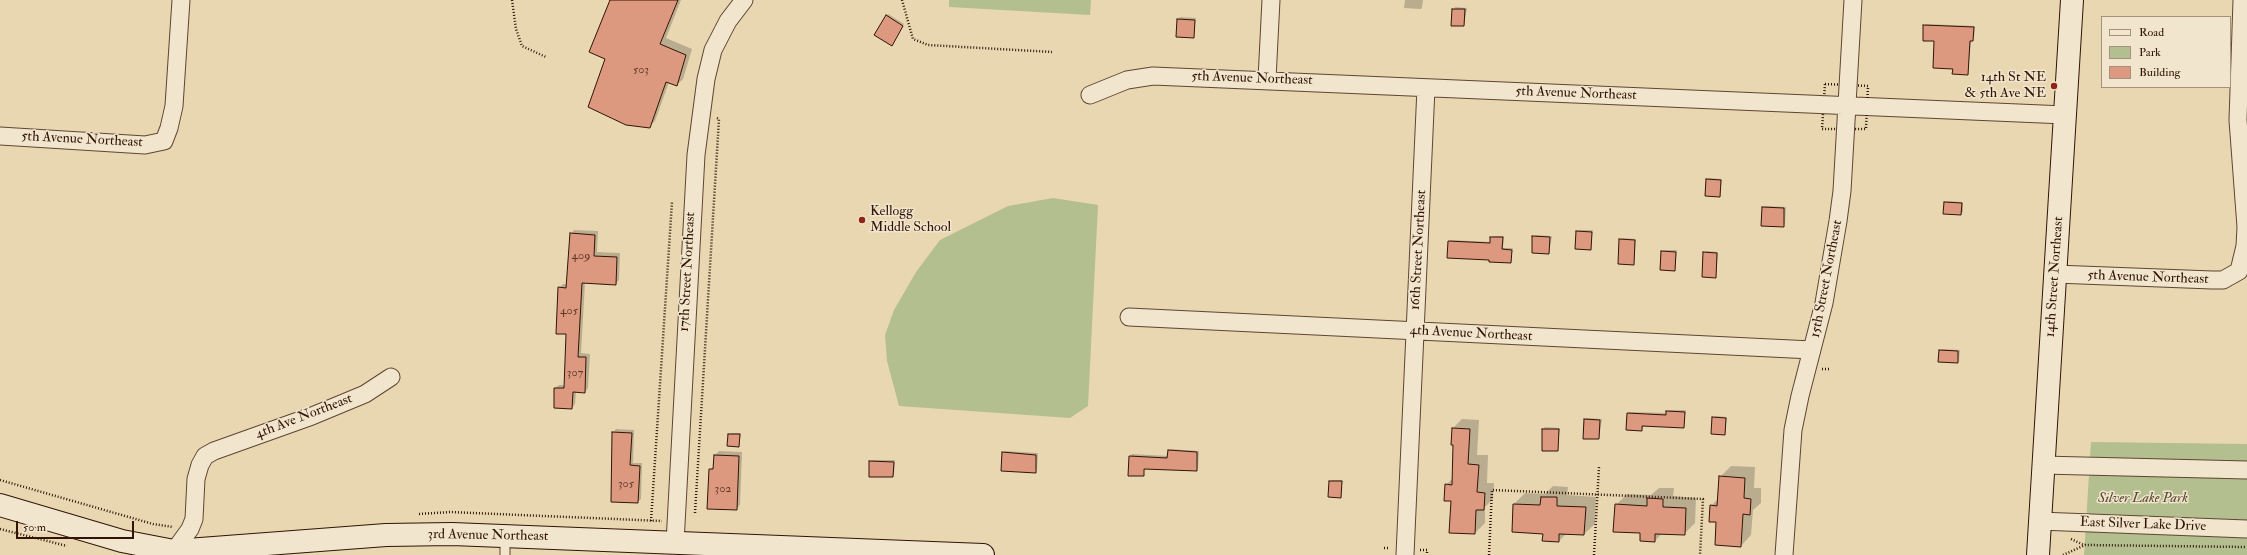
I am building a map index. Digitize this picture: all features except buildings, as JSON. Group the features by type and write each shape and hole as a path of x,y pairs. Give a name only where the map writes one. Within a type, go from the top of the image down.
{"street":[{"name":"5th Avenue Northeast","path":"0,136 145,145 164,141 169,128 174,106 181,0"},
{"name":"17th Street Northeast","path":"675,549 691,224 706,79 714,50 728,21 744,0"},
{"path":"1268,80 1271,0"},
{"name":"15th Street Northeast","path":"1784,555 1793,430 1824,303 1838,221 1853,0"},
{"name":"14th Street Northeast","path":"2038,555 2042,464 2072,0"},
{"name":"5th Avenue Northeast","path":"2055,274 2223,280 2239,271 2246,246 2246,227 2238,120 2242,0"},
{"name":"5th Avenue Northeast","path":"1090,95 1127,80 1153,76 2065,115"},
{"name":"16th Street Northeast","path":"1405,555 1426,88"},
{"name":"4th Avenue Northeast","path":"1129,317 1812,350"},
{"name":"4th Ave Northeast","path":"190,529 194,519 196,479 200,465 205,456 214,451 319,413 365,394 391,377"},
{"path":"2042,464 2247,470"},
{"name":"3rd Avenue Northeast","path":"0,505 122,541 174,553 386,535 505,545 982,555"},
{"name":"East Silver Lake Drive","path":"2039,521 2247,529"},
{"path":"174,553 190,529"}],"path":[{"path":"512,0 516,29 522,46 546,57"},
{"path":"902,0 913,39 928,45 1052,52"},
{"path":"694,514 719,119 702,112"},
{"path":"651,520 672,202"},
{"path":"1594,555 1599,467"},
{"path":"0,480 153,524 190,529"},
{"path":"1489,555 1492,490 1703,499 1700,555"},
{"path":"0,529 73,548"},
{"path":"2063,555 2085,545 2247,547"},
{"path":"1426,555 1427,550"}],"green space":[{"path":"949,0 1091,0 1090,15 949,7"},
{"path":"1053,198 1098,205 1088,406 1070,418 899,406 887,361 885,335 894,310 916,272 940,240 1008,206"},
{"name":"Silver Lake Park","path":"2091,442 2247,444 2247,555 2084,555"}],"place":[{"name":"14th St NE & 5th Ave NE","path":"2054,86"},
{"name":"Kellogg Middle School","path":"862,220"}]}
